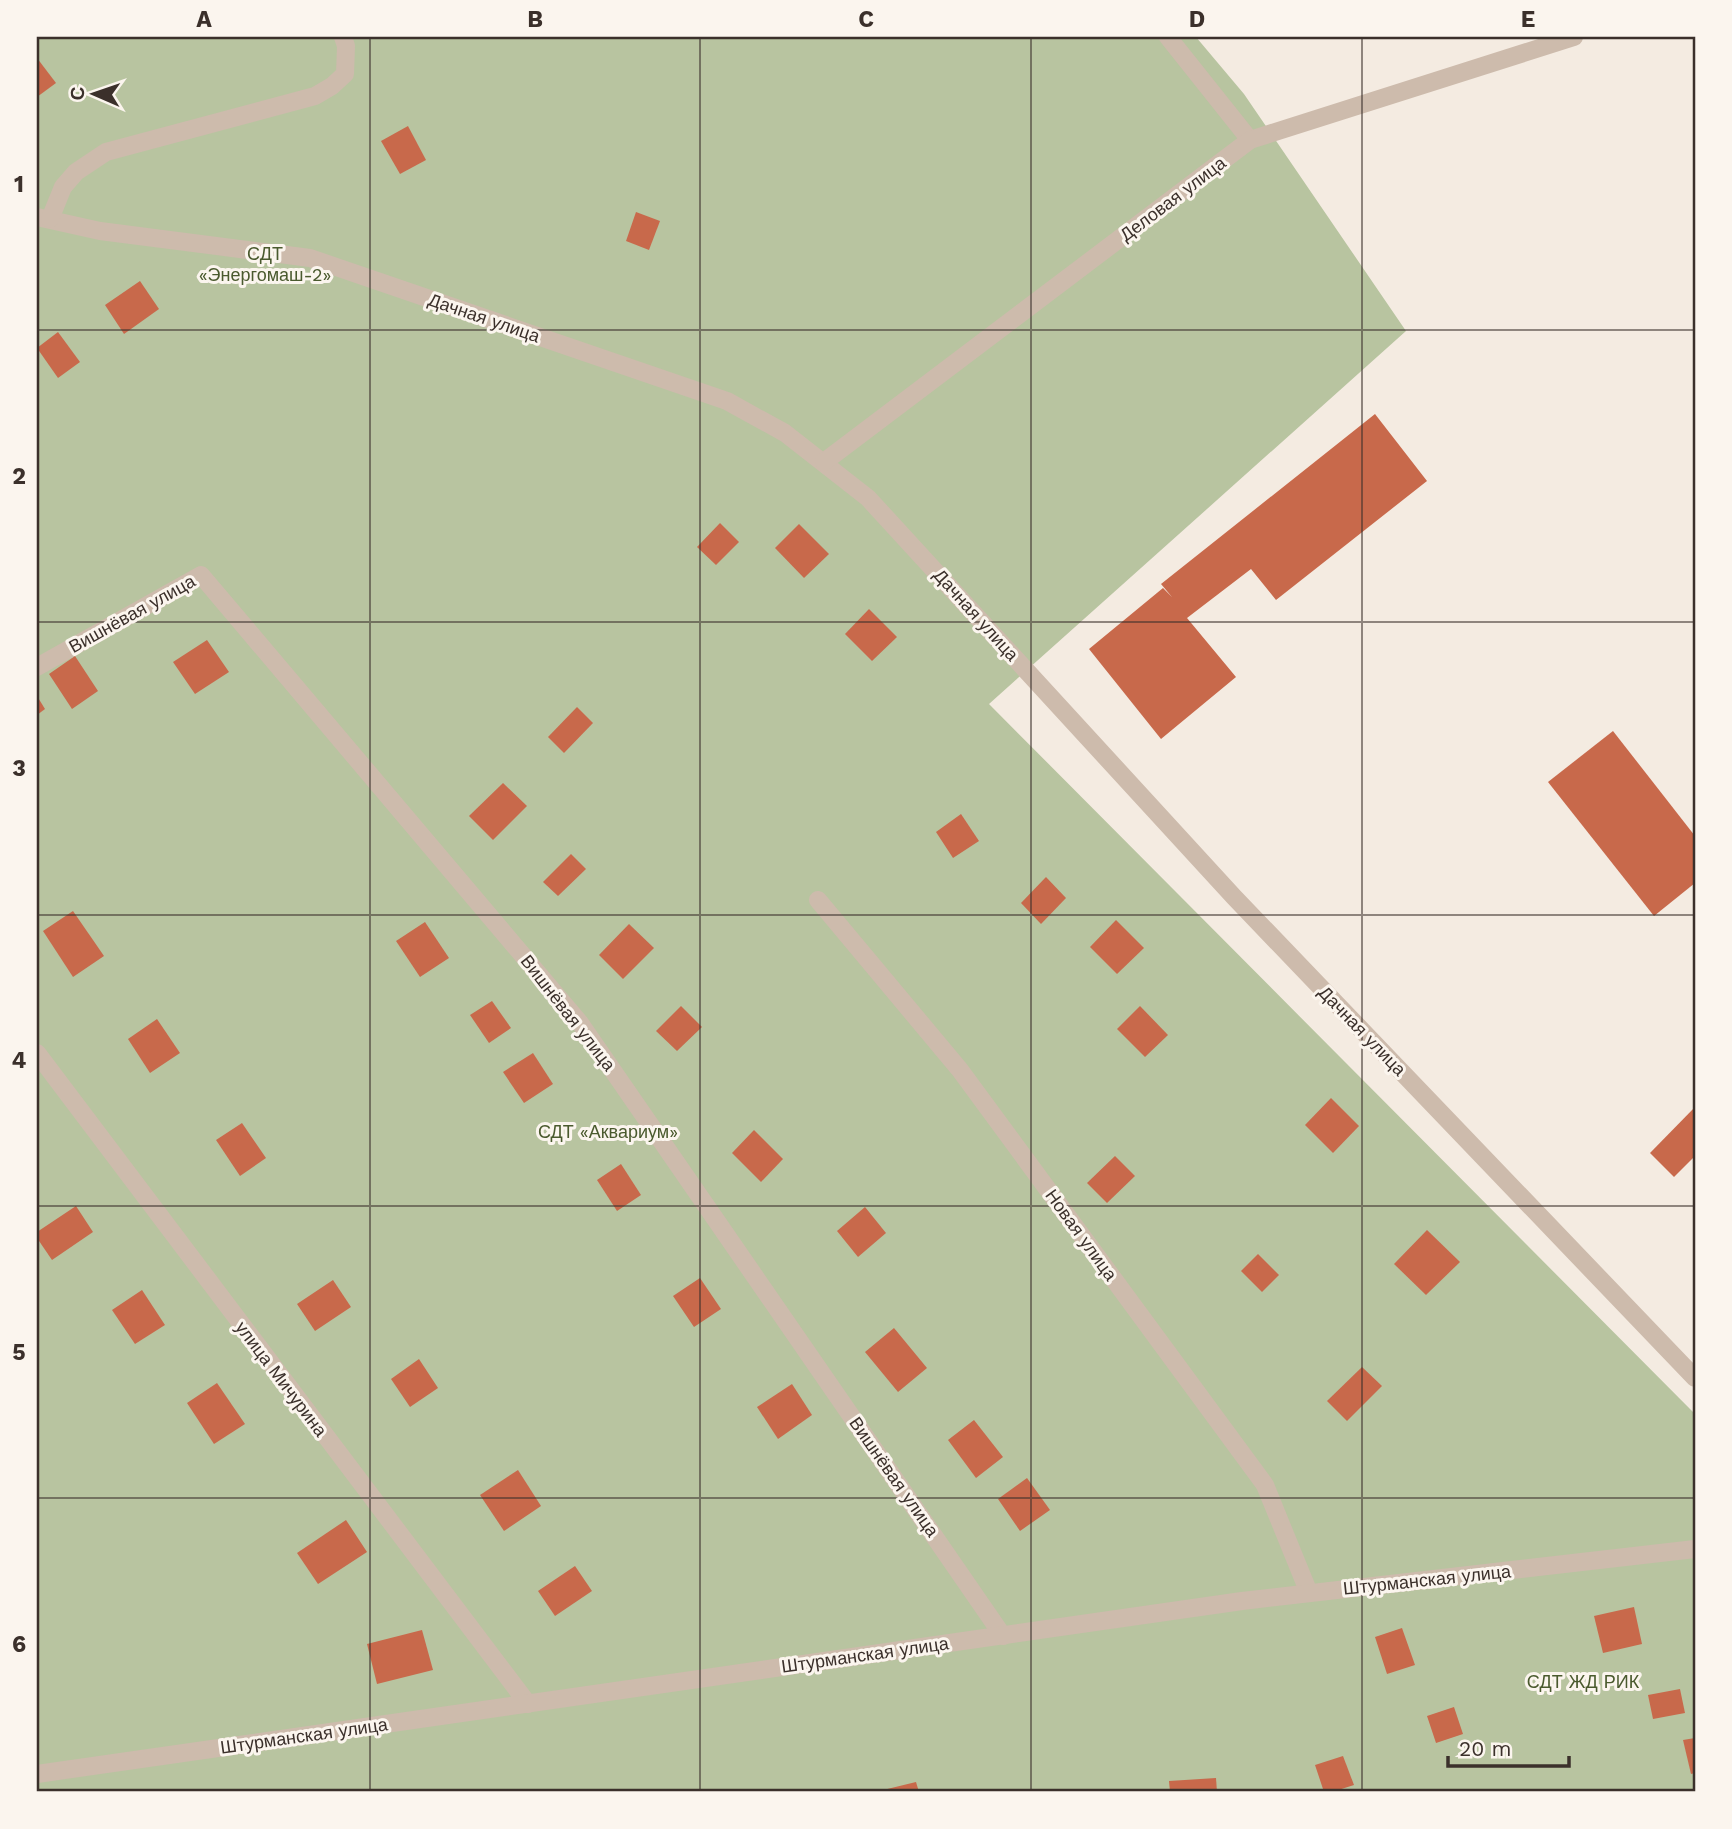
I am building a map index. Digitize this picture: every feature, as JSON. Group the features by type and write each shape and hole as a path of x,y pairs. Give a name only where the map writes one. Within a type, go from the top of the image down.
{"street":[{"path":"43,218 76,172 106,152 315,96 332,86 345,74 346,46 343,37"},
{"path":"1168,37 1250,140"},
{"name":"Деловая улица","path":"824,462 1250,140 1574,37"},
{"name":"Дачная улица","path":"43,218 100,232 310,258 727,401 785,433 868,498 1234,897 1695,1378"},
{"name":"Вишнёвая улица","path":"37,667 201,575 580,1023 1003,1636"},
{"name":"Новая улица","path":"818,900 960,1070 1265,1485 1309,1593"},
{"name":"улица Мичурина","path":"37,1053 527,1704"},
{"name":"Штурманская улица","path":"37,1774 1309,1593 1695,1549"}],"green space":[{"name":"СДТ «Аквариум»","path":"37,37 1196,37 1244,94 1406,331 989,704 1695,1414 1695,1792 37,1792"}],"building":[{"path":"37,58 56,83 37,97"},
{"path":"408,126 426,160 400,174 381,141"},
{"path":"636,212 660,221 649,250 626,241"},
{"path":"140,281 159,309 124,334 105,305"},
{"path":"58,332 80,362 58,378 37,348"},
{"path":"1375,414 1427,481 1276,600 1251,569 1187,618 1236,677 1161,739 1089,649 1163,588 1172,597 1161,584"},
{"path":"720,523 739,542 716,565 697,547"},
{"path":"799,524 829,554 804,578 775,548"},
{"path":"869,609 897,637 872,661 845,634"},
{"path":"207,640 229,672 195,694 173,662"},
{"path":"75,656 98,691 72,709 49,674"},
{"path":"37,696 45,709 37,715"},
{"path":"577,707 593,723 564,753 548,737"},
{"path":"1613,731 1695,836 1695,883 1654,916 1548,782"},
{"path":"503,783 527,806 493,840 469,816"},
{"path":"961,814 979,841 953,858 936,832"},
{"path":"571,854 586,869 558,896 543,882"},
{"path":"1046,877 1066,898 1041,924 1021,903"},
{"path":"73,911 104,956 73,977 43,931"},
{"path":"1116,920 1144,948 1117,974 1090,947"},
{"path":"425,922 449,958 420,977 396,941"},
{"path":"629,924 654,948 623,979 599,955"},
{"path":"492,1001 511,1028 489,1043 470,1015"},
{"path":"681,1006 702,1027 677,1051 656,1031"},
{"path":"1140,1006 1168,1035 1145,1057 1117,1029"},
{"path":"157,1019 180,1053 150,1073 128,1039"},
{"path":"533,1053 553,1084 524,1103 503,1072"},
{"path":"1331,1098 1359,1126 1333,1153 1305,1125"},
{"path":"1695,1107 1695,1156 1674,1177 1650,1153"},
{"path":"242,1123 266,1158 240,1176 216,1140"},
{"path":"754,1130 783,1159 761,1182 732,1153"},
{"path":"1115,1156 1135,1176 1107,1203 1087,1183"},
{"path":"621,1164 641,1195 617,1211 597,1180"},
{"path":"76,1206 93,1232 52,1260 37,1238 37,1232"},
{"path":"865,1207 886,1233 858,1257 837,1231"},
{"path":"1427,1230 1460,1262 1426,1295 1394,1264"},
{"path":"1258,1254 1279,1275 1262,1292 1241,1271"},
{"path":"700,1278 721,1309 694,1327 673,1296"},
{"path":"333,1280 351,1307 315,1331 297,1304"},
{"path":"142,1290 165,1325 135,1344 112,1310"},
{"path":"894,1328 927,1368 898,1392 865,1352"},
{"path":"419,1359 438,1388 410,1407 391,1379"},
{"path":"1362,1367 1382,1386 1347,1421 1327,1401"},
{"path":"217,1383 245,1424 214,1444 187,1403"},
{"path":"792,1384 812,1415 778,1439 757,1407"},
{"path":"974,1420 1003,1457 976,1478 948,1440"},
{"path":"518,1470 541,1506 504,1531 480,1495"},
{"path":"1027,1478 1050,1510 1020,1531 998,1499"},
{"path":"346,1520 367,1552 318,1584 297,1553"},
{"path":"575,1566 592,1591 555,1616 538,1591"},
{"path":"1634,1607 1642,1644 1603,1653 1594,1616"},
{"path":"1402,1628 1415,1665 1387,1674 1375,1637"},
{"path":"422,1630 433,1670 377,1684 367,1644"},
{"path":"1680,1689 1685,1713 1653,1719 1648,1695"},
{"path":"1454,1707 1463,1734 1436,1743 1427,1716"},
{"path":"1695,1738 1695,1773 1691,1774 1683,1740"},
{"path":"1343,1756 1354,1785 1324,1792 1315,1765"},
{"path":"1216,1778 1217,1792 1170,1792 1169,1781"},
{"path":"916,1782 919,1792 879,1792 879,1791"}],"park label":[{"name":"СДТ «Энергомаш-2»","path":"265,264"},
{"name":"СДТ ЖД РИК","path":"1583,1682"}]}
